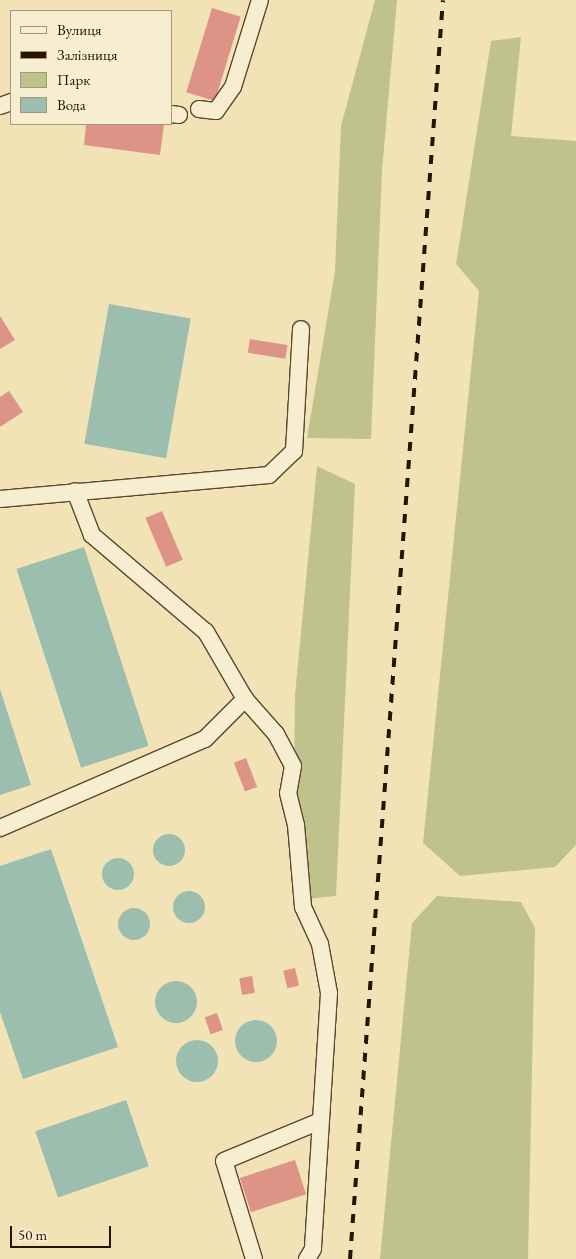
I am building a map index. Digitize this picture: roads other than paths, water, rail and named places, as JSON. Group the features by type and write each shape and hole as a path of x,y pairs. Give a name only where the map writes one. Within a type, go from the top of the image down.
{"lane":[{"path":"199,109 216,110 233,87 260,0"},
{"path":"0,499 269,475 294,451 301,329"},
{"path":"75,491 92,535 206,632 245,699 276,734 293,766 288,793 296,825 304,907 320,944 329,993 313,1249 306,1259"},
{"path":"0,828 205,739 245,699"},
{"path":"254,1259 224,1161 320,1121"}],"water":[{"path":"109,304 191,318 166,458 84,444"},
{"path":"84,547 149,746 81,768 16,569"},
{"path":"0,689 31,785 0,795"},
{"path":"169,834 175,835 180,839 184,844 184,856 180,861 175,865 169,866 163,865 158,861 154,856 153,850 154,844 158,839 163,835"},
{"path":"51,849 118,1047 23,1079 0,1012 0,866"},
{"path":"118,858 124,859 129,863 133,868 133,880 129,885 124,889 118,890 112,889 107,885 103,880 102,874 103,868 107,863 112,859"},
{"path":"189,891 195,892 200,896 204,901 204,913 200,918 195,922 189,923 183,922 178,918 174,913 173,907 174,901 178,896 183,892"},
{"path":"134,908 140,909 145,913 149,918 149,930 145,935 140,939 134,940 128,939 123,935 119,930 118,924 119,918 123,913 128,909"},
{"path":"180,981 188,984 194,990 197,1002 194,1014 188,1020 172,1023 164,1020 158,1014 155,998 158,990 164,984"},
{"path":"260,1020 268,1023 274,1029 277,1041 274,1053 268,1059 252,1062 244,1059 238,1053 235,1037 238,1029 244,1023"},
{"path":"201,1040 209,1043 215,1049 218,1061 215,1073 209,1079 193,1082 185,1079 179,1073 176,1057 179,1049 185,1043"},
{"path":"126,1100 149,1166 58,1197 35,1131"}],"railway":[{"path":"350,1259 443,0"}]}
